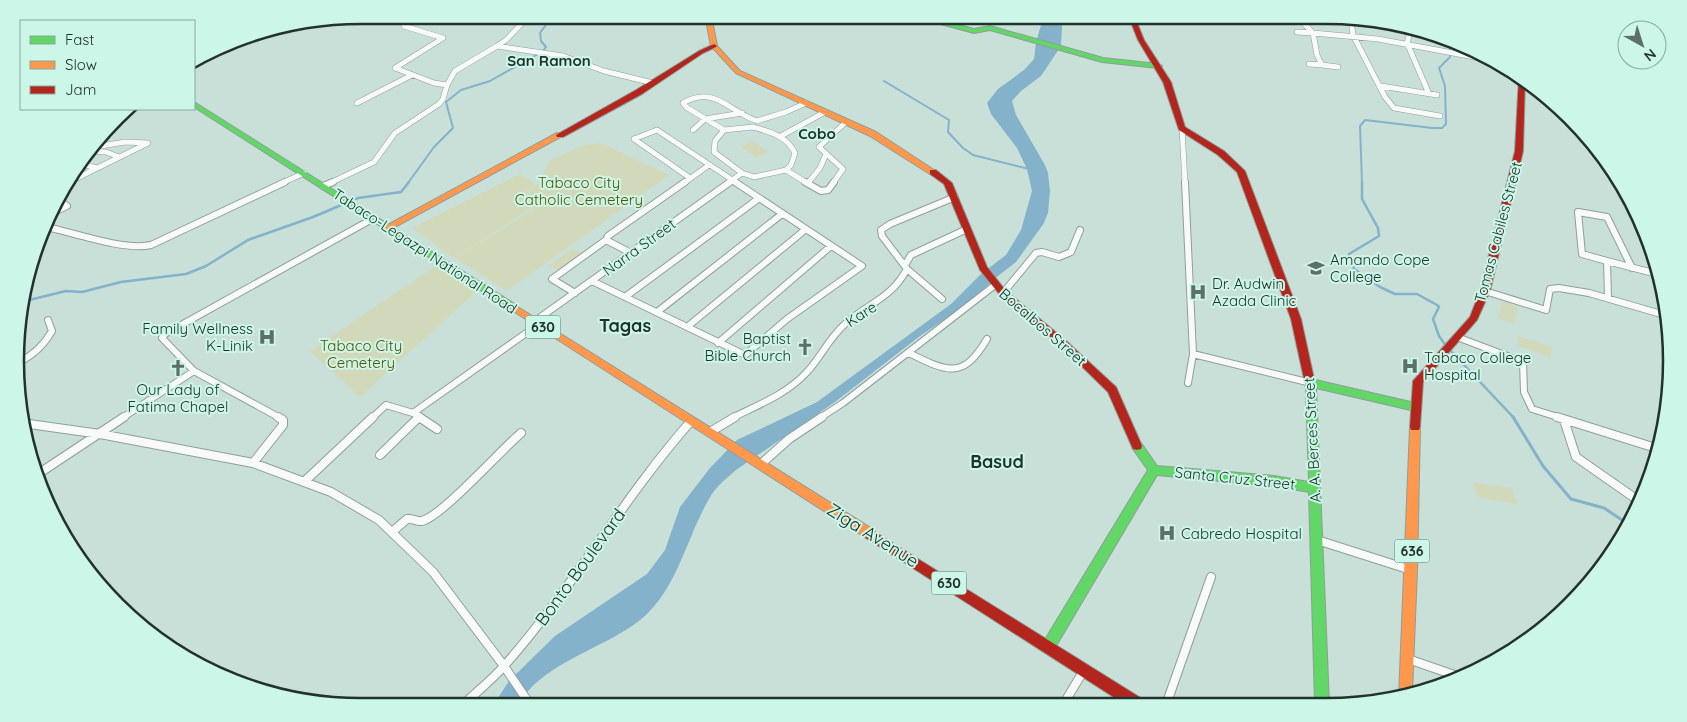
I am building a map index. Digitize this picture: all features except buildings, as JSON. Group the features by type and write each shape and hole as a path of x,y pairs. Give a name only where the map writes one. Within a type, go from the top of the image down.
{"street":[{"path":"323,186 378,158 395,133 439,104 451,75 455,71 506,40 521,24"},
{"path":"388,227 653,83 701,52 714,46 710,24"},
{"path":"948,24 974,30 990,28 1102,60 1158,66"},
{"path":"1134,24 1136,33 1169,85 1182,128 1193,354 1188,383"},
{"path":"1305,24 1313,32 1317,55 1322,65"},
{"path":"1352,25 1353,35 1382,86 1386,97 1394,108 1440,116"},
{"path":"404,26 443,38 395,68 434,83 447,85"},
{"path":"1297,32 1353,35 1407,43 1468,56"},
{"path":"1410,34 1407,43 1429,94"},
{"path":"497,46 570,58 604,71 653,83"},
{"name":"Bocalbos Street","path":"714,46 738,72 873,134 948,183 983,268 1003,294 1062,341 1112,390 1135,441 1154,470"},
{"path":"1309,64 1338,67"},
{"path":"357,104 412,74"},
{"path":"1382,86 1437,95"},
{"name":"Tomas Cabiles Street","path":"1405,689 1411,570 1415,408 1418,381 1474,318 1484,291 1519,151 1521,86"},
{"path":"724,130 715,141 714,152 742,172 757,177 786,170 791,165 794,153 790,144 780,136 753,127 724,130 686,107 683,103 695,97 712,96 757,121"},
{"path":"753,127 757,121 786,112 806,103"},
{"name":"Tabaco-Legazpi National Road","path":"195,105 759,463"},
{"path":"780,136 824,112"},
{"path":"693,130 705,119 742,113"},
{"path":"786,170 808,183 825,191 828,190 843,169 819,147 846,122"},
{"name":"A. A. Berces Street","path":"1182,128 1221,153 1241,171 1296,319 1311,383 1322,698"},
{"path":"592,281 742,355 748,353 787,319 860,268 860,264 758,199 657,130 634,139 690,178"},
{"path":"79,177 148,143 125,142 101,146"},
{"path":"97,151 106,152 119,157"},
{"path":"808,183 820,168 826,154"},
{"path":"87,165 97,168"},
{"path":"575,293 552,279 606,240 608,236 709,165"},
{"name":"Narra Street","path":"380,454 416,415 575,293 742,172"},
{"path":"51,228 120,244 142,247 151,245 237,202 304,173"},
{"path":"942,299 906,267 882,236 881,230 890,224 955,197"},
{"path":"625,297 758,199"},
{"path":"1632,268 1607,217 1578,212 1582,254 1632,268 1652,273"},
{"path":"657,312 782,214"},
{"path":"253,463 283,425 283,420 194,371 162,338 166,334 374,218"},
{"path":"688,327 806,229"},
{"name":"Kare","path":"710,432 798,381 812,368 835,333 848,321 884,300 896,288 911,255 968,229"},
{"path":"1003,294 1036,253 1042,252 1059,257 1071,252 1080,230"},
{"path":"606,240 631,253"},
{"path":"718,343 831,246"},
{"path":"1607,261 1608,298"},
{"path":"759,463 909,353 995,284"},
{"path":"1484,291 1546,310 1552,287 1608,298 1660,313"},
{"path":"24,359 37,352 50,335 52,331 48,320"},
{"path":"909,353 947,370 965,364 975,358 987,339"},
{"path":"1455,339 1522,362 1522,389 1524,398 1532,410 1652,447"},
{"path":"1193,354 1415,408"},
{"path":"43,471 194,371"},
{"path":"305,481 386,405 416,415 437,429"},
{"path":"1564,420 1576,457 1634,498"},
{"name":"Bonto Boulevard","path":"472,698 507,670 667,448 691,421"},
{"path":"30,424 100,434 253,463 331,492 379,520 433,572 507,670 526,698"},
{"path":"392,532 408,519 412,517 421,521 424,520 448,503 506,445 521,433"},
{"name":"Ziga Avenue","path":"759,463 1128,698"},
{"path":"1048,647 1154,470"},
{"name":"Santa Cruz Street","path":"1154,470 1274,481 1315,488"},
{"path":"1317,540 1411,570"},
{"path":"1168,698 1211,576"},
{"path":"1407,659 1452,674"},
{"path":"1067,698 1084,670"}],"green space":[{"path":"752,141 769,152 757,158 741,147"},
{"name":"Tabaco City Catholic Cemetery","path":"601,143 669,175 507,291 455,258 534,209 516,198 537,185 550,160 584,145"},
{"path":"520,174 536,184 513,199 532,208 454,258 412,228"},
{"path":"573,248 583,254 559,271 549,265"},
{"name":"Tabaco City Cemetery","path":"437,265 477,291 360,397 310,351"},
{"path":"1502,301 1518,306 1514,324 1498,318"},
{"path":"1518,336 1552,347 1551,357 1518,346"},
{"path":"1473,482 1512,488 1517,504 1477,497"}],"water":[{"path":"1041,24 1061,24 1061,46 1041,76 1021,91 1012,101 1016,115 1045,165 1050,191 1048,213 1044,223 1016,262 963,307 920,336 835,402 723,481 712,494 696,524 668,587 647,614 633,626 559,666 542,678 528,691 524,698 498,698 509,681 555,636 647,574 665,550 680,507 710,468 737,440 817,402 951,304 981,274 1006,255 1021,230 1032,191 1027,169 1017,148 991,114 987,103 998,89 1024,70 1034,59 1036,42"}],"waterway":[{"path":"543,51 546,47 541,41 540,33 546,24"},
{"path":"1362,183 1360,126 1365,120 1432,128 1442,128 1446,124 1445,86 1439,68 1450,57 1450,47"},
{"path":"408,183 434,147 453,128 446,102 461,90 490,81 538,54"},
{"path":"884,81 949,120 948,132 963,148 973,155 1029,169"},
{"path":"29,300 66,291 82,292 121,282 186,274 206,266 248,240 313,217 358,198 401,192 409,182"},
{"path":"1362,183 1362,199 1378,228 1379,236 1349,254 1354,269 1380,287 1395,294 1417,294 1437,305 1439,307 1433,319 1439,336 1446,346"},
{"path":"1450,350 1514,418"},
{"path":"1513,417 1543,466 1571,499 1604,508 1623,520"}],"traffic: fast":[{"path":"946,24 974,31 990,28 1102,60 1158,66"},
{"path":"195,105 513,307"},
{"path":"1311,383 1415,407"},
{"path":"1311,388 1322,698"},
{"path":"1048,647 1154,470 1137,446"},
{"path":"1154,470 1274,481 1315,488"}],"traffic: slow":[{"path":"710,24 714,46 738,72 873,134 933,172"},
{"path":"388,227 560,135"},
{"path":"513,307 870,534"},
{"path":"1405,689 1415,427"}],"traffic: jam":[{"path":"1135,24 1141,40 1167,82 1182,128 1221,153 1241,171 1296,319 1311,388"},
{"path":"560,135 639,92 701,52 714,46"},
{"path":"1415,427 1418,381 1474,318 1485,291 1519,151 1522,87"},
{"path":"933,172 948,183 983,268 1003,293 1061,341 1112,390 1137,446"},
{"path":"870,534 1128,698"}],"place":[{"name":"Amando Cope College","path":"1316,268"},
{"name":"Dr. Audwin Azada Clinic","path":"1198,292"},
{"name":"Family Wellness K-Linik","path":"267,337"},
{"name":"Baptist Bible Church","path":"805,347"},
{"name":"Tabaco College Hospital","path":"1410,366"},
{"name":"Our Lady of Fatima Chapel","path":"178,368"},
{"name":"Cabredo Hospital","path":"1167,533"}],"district":[{"name":"San Ramon","path":"549,60"},
{"name":"Cobo","path":"817,133"},
{"name":"Tagas","path":"625,325"},
{"name":"Basud","path":"997,461"}]}
